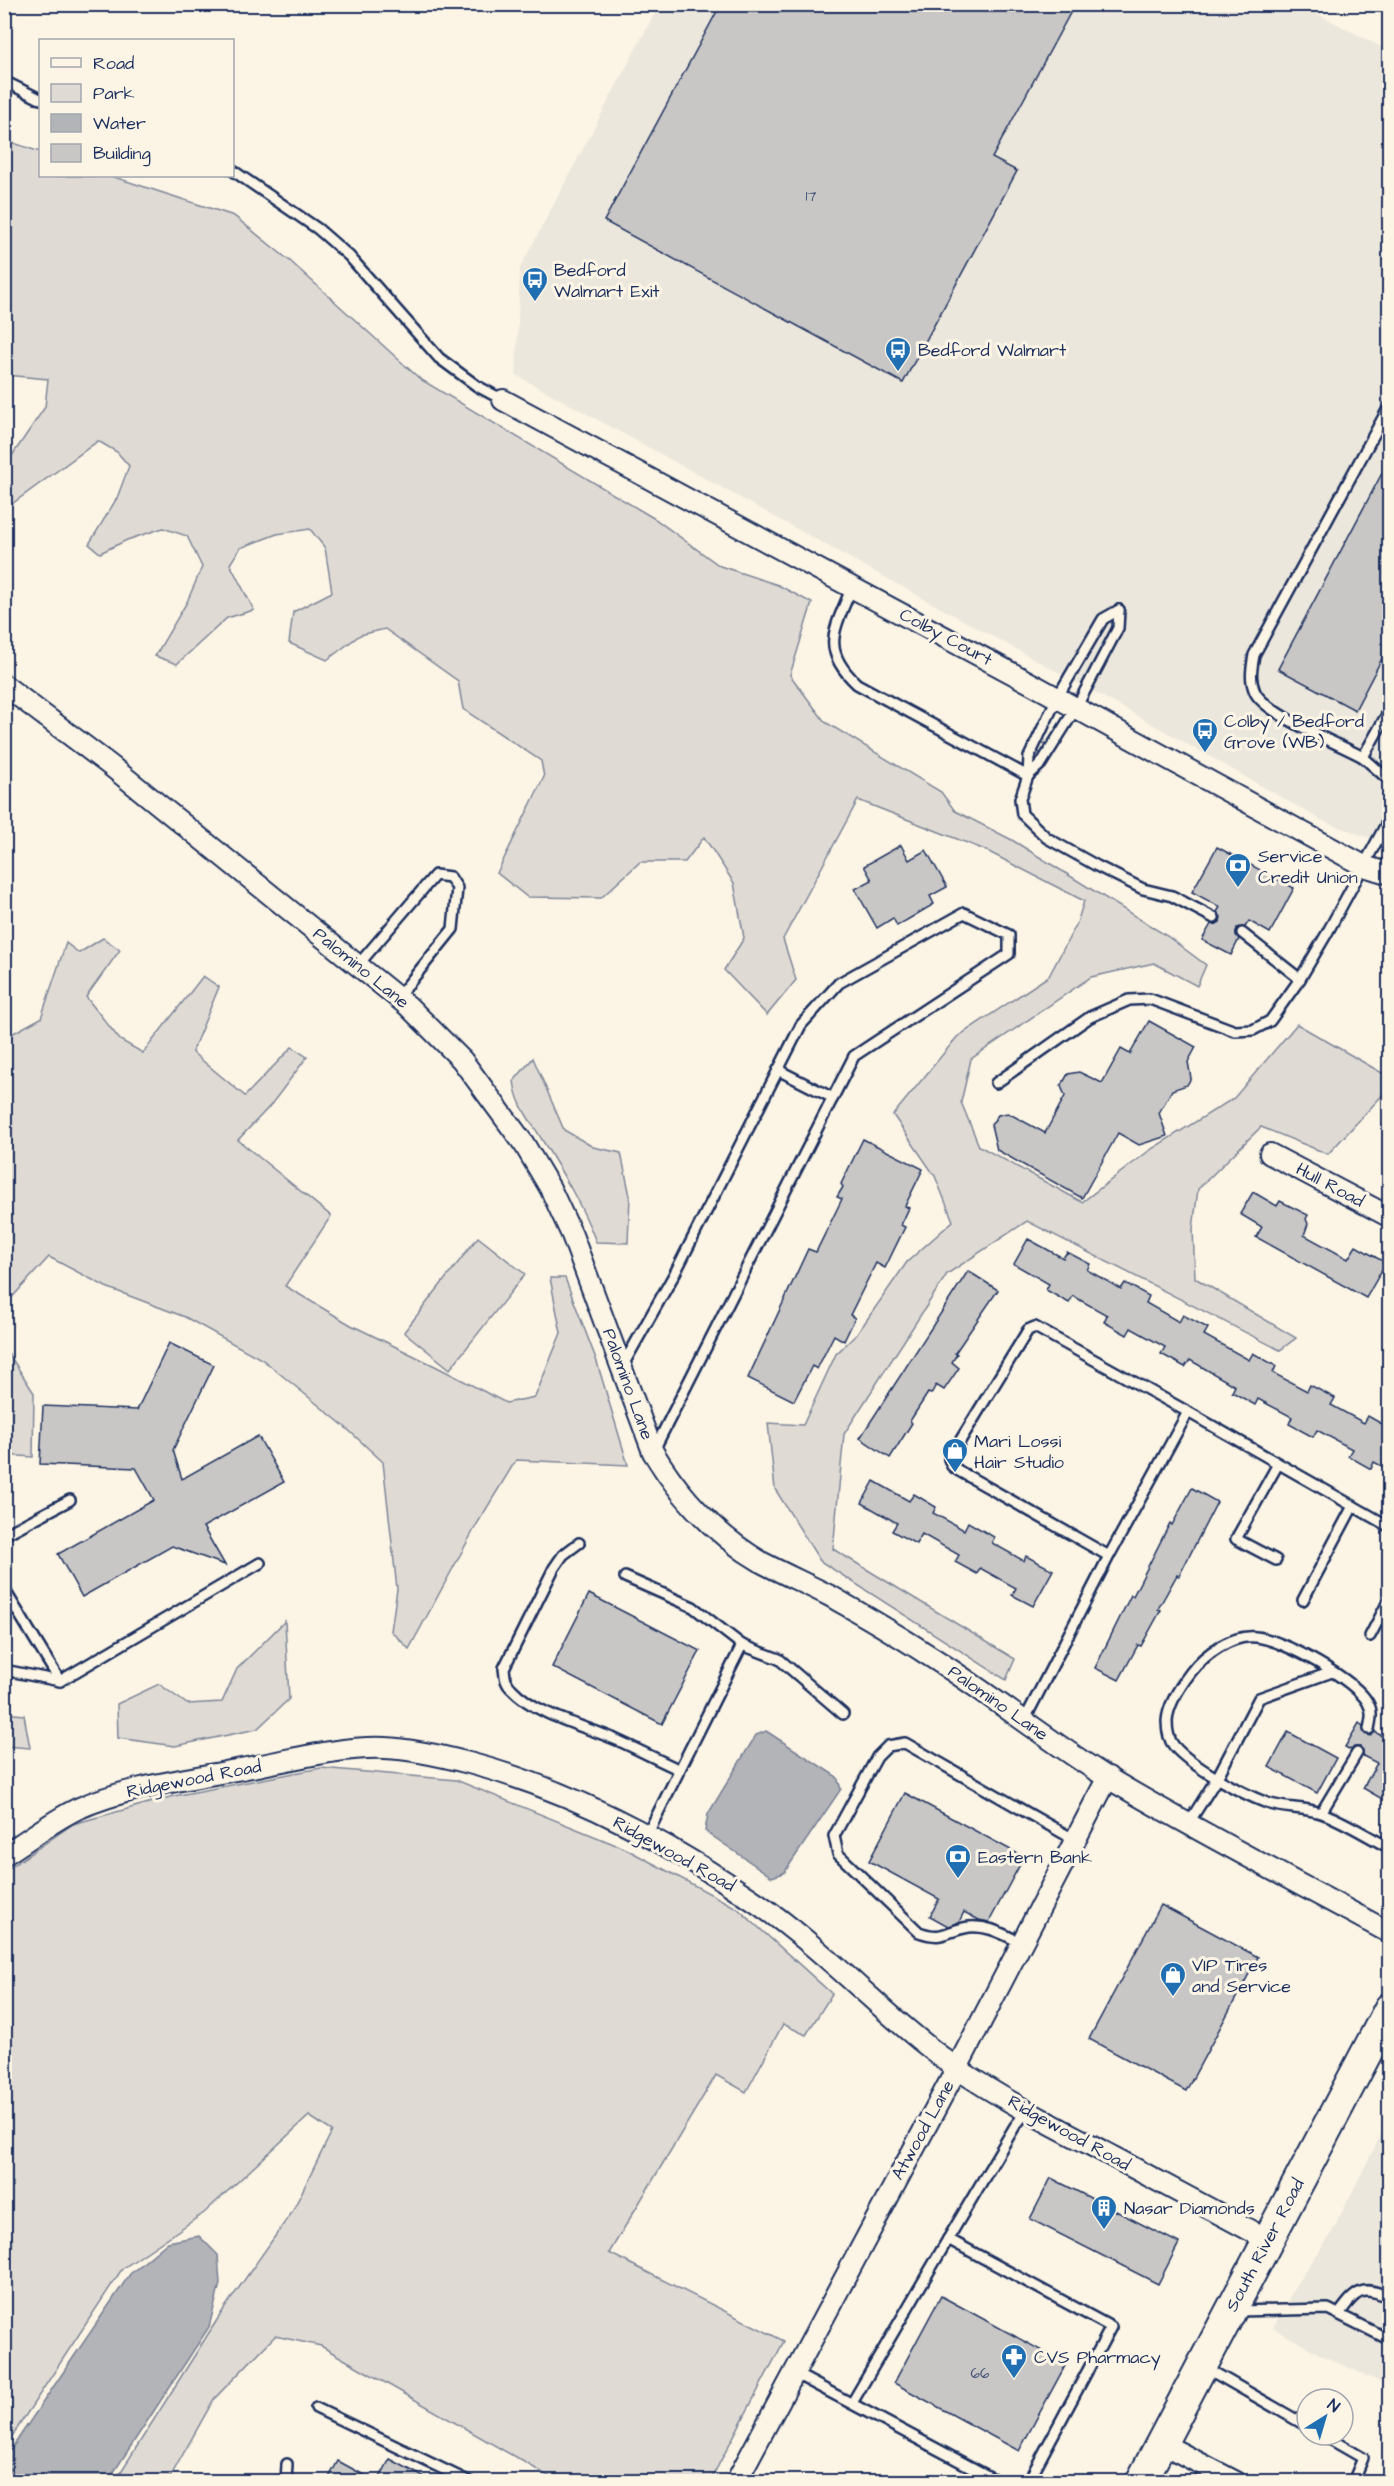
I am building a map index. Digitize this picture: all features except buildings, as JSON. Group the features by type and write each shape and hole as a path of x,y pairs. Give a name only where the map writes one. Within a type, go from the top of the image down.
{"main road":[{"name":"South River Road","path":"1140,2481 1389,2008"}],"street":[{"name":"Colby Court","path":"503,400 1076,708 1364,866 1389,874"},
{"name":"Palomino Lane","path":"4,686 111,766 398,997 462,1060 524,1144 550,1188 572,1235 652,1452 666,1475 700,1515 740,1548 832,1597 926,1653 1108,1777 1188,1824 1389,1933"},
{"name":"Hull Road","path":"1270,1154 1389,1217"},
{"name":"Ridgewood Road","path":"4,1855 76,1810 114,1796 190,1779 333,1753 384,1748 436,1755 488,1768 537,1785 646,1835 715,1875 760,1905 893,2019 957,2068 1027,2111 1268,2240"},
{"name":"Atwood Lane","path":"736,2481 957,2068 1108,1777"},
{"path":"1161,2443 1236,2481"}],"lane":[{"path":"4,81 39,99"},
{"path":"234,171 318,229 349,256 439,358 477,386 503,400"},
{"path":"1389,405 1254,655 1251,674 1255,692 1268,708 1363,757 1389,781"},
{"path":"852,587 834,630 832,642 834,655 844,672 858,684 1028,776"},
{"path":"1028,776 1041,764 1076,708 1118,628 1119,610 1103,619 1057,698 1029,757 1028,776 1020,799 1022,814 1047,838 1143,889 1172,896 1214,918"},
{"path":"1363,757 1389,709"},
{"path":"996,1083 1090,1017 1130,1000 1150,999 1235,1030 1253,1030 1270,1021 1300,979 1389,817"},
{"path":"358,965 435,875 450,877 457,888 453,929 398,997"},
{"path":"621,1367 675,1273 801,1025 839,983 964,914 1009,935 1009,954 854,1056 652,1452"},
{"path":"1242,933 1300,979"},
{"path":"778,1070 833,1098"},
{"path":"1109,1556 959,1471 952,1466 949,1459 1028,1330 1035,1327 1389,1527"},
{"path":"1024,1721 1109,1556 1188,1412"},
{"path":"1276,1560 1236,1539 1278,1464"},
{"path":"4,1534 70,1500"},
{"path":"1304,1600 1353,1506"},
{"path":"579,1544 563,1555 554,1568 504,1668 505,1680 512,1690 554,1716 619,1741 678,1769"},
{"path":"4,1670 60,1681 260,1563"},
{"path":"625,1577 693,1607 742,1645 779,1659 843,1714"},
{"path":"4,1589 60,1681"},
{"path":"1370,1636 1389,1598"},
{"path":"1369,1729 1372,1713 1367,1701 1353,1687 1296,1650 1275,1640 1254,1636 1215,1650 1199,1662 1177,1695 1168,1716 1167,1731 1173,1745 1190,1761 1217,1778 1267,1803 1321,1813 1389,1848"},
{"path":"646,1835 742,1645"},
{"path":"1188,1824 1217,1778 1259,1698 1332,1672"},
{"path":"1022,1943 991,1928 968,1927 946,1935 932,1937 919,1932 838,1854 834,1836 877,1757 888,1746 905,1743 1076,1840"},
{"path":"1321,1813 1357,1753"},
{"path":"852,2403 1015,2126 1027,2111"},
{"path":"948,2239 1111,2327 1028,2481"},
{"path":"1339,2314 1352,2296 1360,2291 1373,2290 1389,2298"},
{"path":"1230,2311 1328,2309 1389,2340"},
{"path":"1202,2365 1295,2419"},
{"path":"794,2373 999,2481"},
{"path":"316,2408 470,2481"},
{"path":"1344,2447 1363,2458 1353,2481"},
{"path":"286,2481 287,2464"}],"shaded area":[{"path":"659,5 1301,5 1389,51 1389,845 1325,822 1136,715 516,375 520,268"},
{"path":"1389,2119 1389,2386 1325,2357 1273,2328 1297,2283 1330,2236"}],"green space":[{"path":"5,140 39,152 39,177 114,177 234,216 290,261 420,379 655,519 720,566 778,585 812,603 790,675 825,722 941,792 955,811 1012,840 1167,936 1206,965 1197,986 1154,963 1091,977 971,1059 961,1102 979,1146 1082,1202 1150,1150 1234,1098 1297,1024 1389,1077 1389,1088 1328,1154 1261,1127 1198,1189 1193,1229 1195,1278 1296,1338 1280,1350 1027,1221 947,1274 844,1434 833,1549 1015,1659 1006,1680 820,1561 775,1489 768,1423 803,1425 836,1354 857,1334 907,1262 953,1221 935,1176 893,1115 957,1037 1049,976 1077,923 1084,901 985,850 858,800 783,939 796,980 767,1015 724,970 744,938 734,883 704,837 685,862 640,862 601,898 527,897 497,873 544,777 541,761 463,709 458,681 385,629 360,635 327,660 289,643 293,612 332,592 325,548 310,529 277,534 240,548 230,564 254,610 227,618 177,664 155,656 187,602 202,567 187,536 163,528 127,540 100,553 89,544 117,498 129,466 117,452 98,441 5,509 5,466 45,407 48,379 5,375"},
{"path":"103,938 120,950 86,997 120,1040 143,1053 203,976 219,987 192,1052 245,1096 292,1047 307,1057 270,1106 238,1140 331,1216 285,1286 351,1325 506,1403 535,1397 561,1333 550,1278 565,1278 596,1359 628,1465 516,1460 477,1524 409,1649 391,1631 397,1589 383,1462 344,1426 263,1360 185,1317 106,1287 49,1257 5,1305 6,1037 41,1018 66,943 79,953"},
{"path":"533,1058 564,1130 593,1147 621,1153 630,1196 628,1243 596,1242 572,1191 521,1106 514,1081"},
{"path":"478,1237 525,1274 450,1369 404,1332"},
{"path":"5,1348 34,1393 33,1457 5,1455"},
{"path":"285,1621 289,1699 257,1729 175,1746 118,1738 117,1704 159,1684 187,1704 222,1702 237,1669"},
{"path":"4,1713 24,1715 30,1748 5,1746"},
{"path":"321,1768 456,1780 626,1849 737,1908 832,1994 806,2035 783,2024 746,2092 716,2075 609,2253 784,2341 710,2481 557,2481 321,2346 275,2336 214,2399 168,2481 115,2481 224,2309 292,2212 332,2131 309,2116 204,2213 122,2269 5,2447 5,1871 73,1824 174,1796"}],"water":[{"path":"766,1731 837,1777 841,1789 784,1873 772,1877 705,1831 708,1814 756,1735"},
{"path":"199,2236 218,2255 220,2284 209,2327 108,2481 5,2481 5,2458 130,2274 168,2242"}],"place":[{"name":"Bedford Walmart Exit","path":"535,303"},
{"name":"Bedford Walmart","path":"898,373"},
{"name":"Colby / Bedford Grove (WB)","path":"1205,754"},
{"name":"Service Credit Union","path":"1238,889"},
{"name":"Mari Lossi Hair Studio","path":"955,1474"},
{"name":"Eastern Bank","path":"958,1880"},
{"name":"VIP Tires and Service","path":"1173,1998"},
{"name":"Nasar Diamonds","path":"1104,2231"},
{"name":"CVS Pharmacy","path":"1014,2380"}]}
